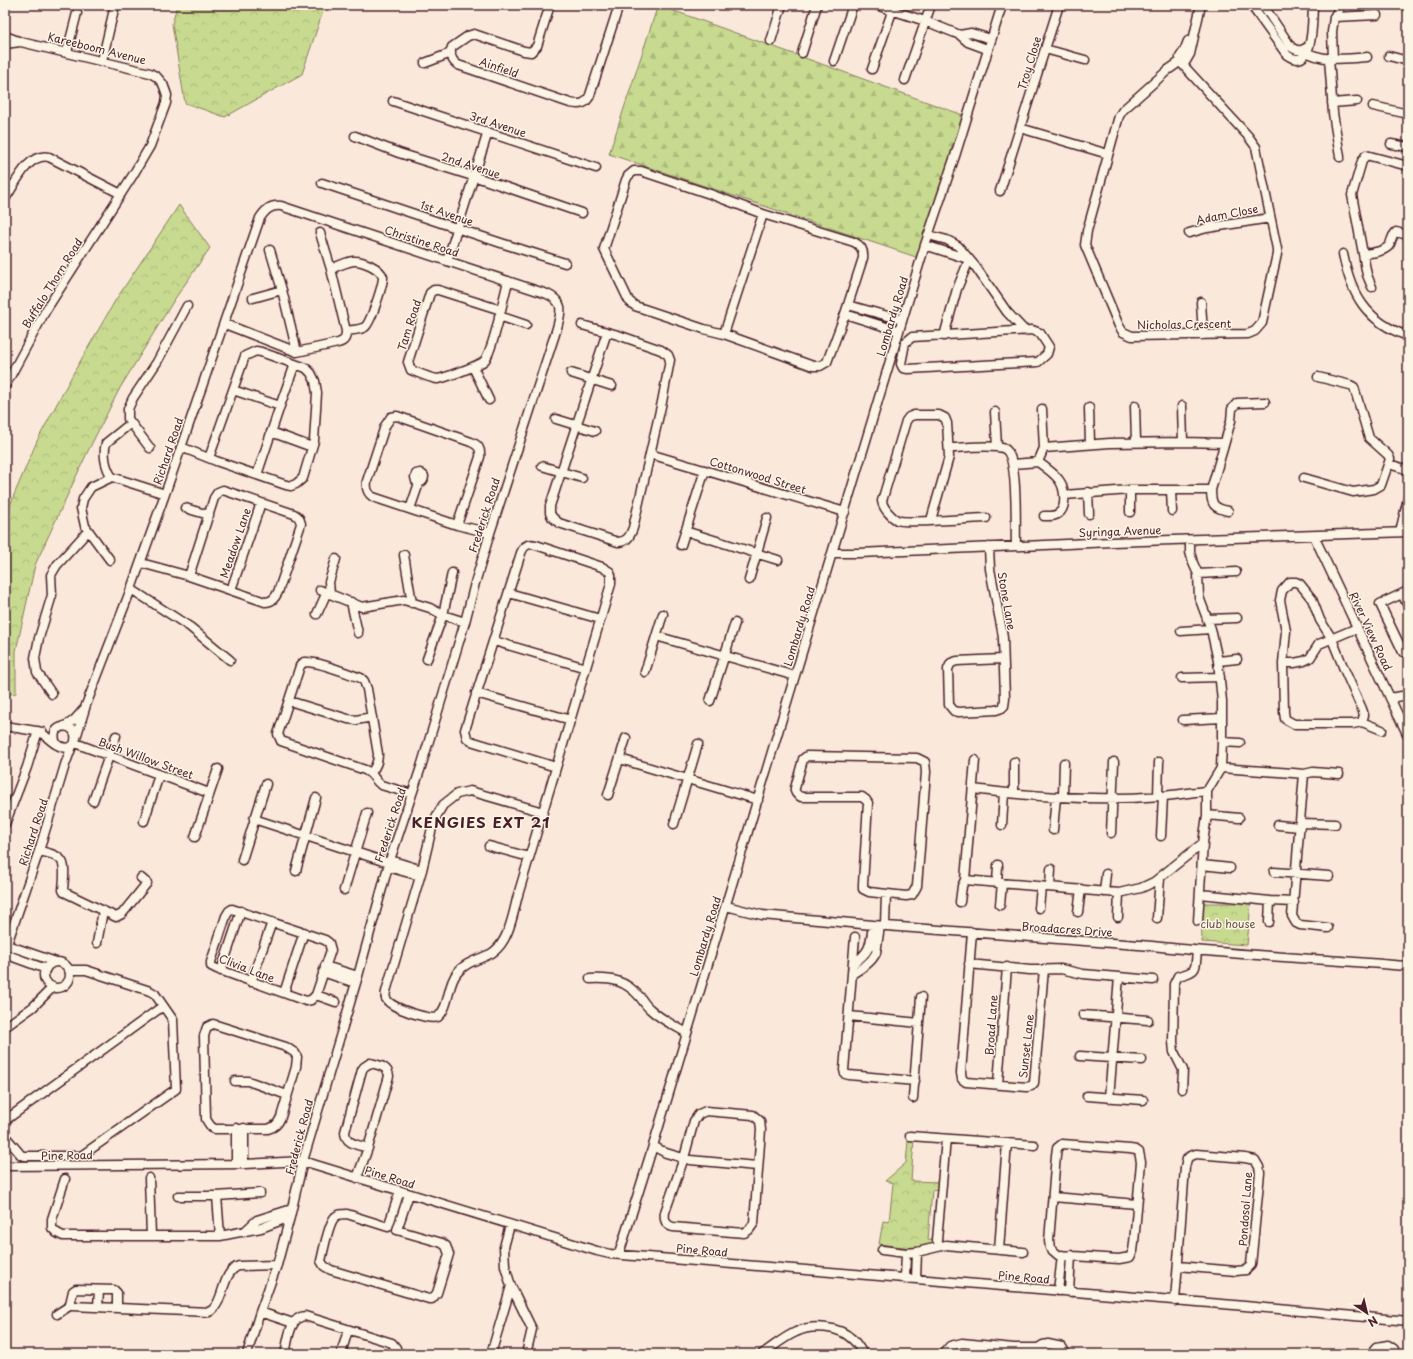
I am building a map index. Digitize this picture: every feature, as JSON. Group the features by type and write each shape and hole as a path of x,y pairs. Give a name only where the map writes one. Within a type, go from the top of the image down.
{"street":[{"path":"102,61 115,5"},
{"path":"426,63 451,54 452,47 455,44 474,34 531,52 537,46 550,5"},
{"name":"Ainfield","path":"451,54 453,60 458,65 570,103 580,105 588,100 590,95 619,5"},
{"path":"771,41 782,5"},
{"path":"802,53 817,5"},
{"path":"834,61 853,5"},
{"path":"876,5 893,8 960,35 968,42 987,49"},
{"path":"905,80 931,5"},
{"name":"Lombardy Road","path":"619,1254 655,1147 687,1033 928,235 955,156 987,49 1002,5"},
{"name":"Troy Close","path":"1000,191 1059,5"},
{"path":"1182,62 1190,54 1200,5"},
{"path":"1251,5 1287,55 1293,58 1304,55 1312,38 1313,5"},
{"path":"1340,157 1332,103 1331,58 1334,17 1341,5"},
{"path":"872,69 893,8"},
{"path":"1259,16 1266,8 1289,45 1296,50 1307,49"},
{"path":"67,52 77,13"},
{"path":"1334,17 1376,15"},
{"path":"960,35 971,33 991,39"},
{"name":"Kareeboom Avenue","path":"5,36 21,42 150,72 164,84"},
{"name":"Kareeboom Avenue","path":"5,44 21,42"},
{"path":"1045,49 1085,60"},
{"path":"1307,49 1313,56 1331,58 1367,58"},
{"path":"1389,56 1408,61"},
{"name":"Nicholas Crescent","path":"1182,62 1255,145 1277,254 1260,326 1248,334 1132,336 1123,332 1119,326 1085,242 1108,154 1118,118 1121,113 1168,70 1182,62"},
{"name":"Buffalo Thorn Road","path":"5,386 46,310 143,158 166,103 164,84"},
{"name":"3rd Avenue","path":"393,101 596,168"},
{"path":"1332,103 1357,101"},
{"path":"1373,106 1408,114"},
{"path":"1020,128 1108,154"},
{"path":"447,261 488,132"},
{"name":"2nd Avenue","path":"355,136 399,153 582,213"},
{"path":"1391,144 1408,147"},
{"path":"1372,287 1367,275 1352,195 1363,158 1366,155 1370,155 1408,166"},
{"path":"5,199 30,162 41,156 49,157 121,194"},
{"path":"634,171 641,171 710,194 763,214 854,242 860,246 864,254 830,357 827,362 820,366 813,366 803,363 724,334 704,329 635,306 629,301 604,250 623,187 628,176 634,171"},
{"name":"1st Avenue","path":"322,183 456,229 565,263"},
{"name":"Christine Road","path":"272,206 281,206 508,281 553,297 560,306"},
{"name":"Richard Road","path":"6,948 39,850 65,765 165,494 225,324 260,218 266,210 272,206"},
{"path":"724,334 763,214"},
{"name":"Adam Close","path":"1189,233 1207,228 1270,218"},
{"path":"1363,254 1385,249 1390,244 1392,236 1396,232 1408,235"},
{"path":"320,233 331,269 346,335"},
{"path":"928,235 955,244 969,260 1007,312 1025,331"},
{"path":"925,245 969,260"},
{"path":"270,250 282,290 297,352"},
{"path":"1343,254 1349,281 1364,307 1385,325 1408,336"},
{"path":"944,336 957,289 969,260"},
{"path":"225,324 297,352 338,343 346,335 367,325 383,277 378,270 356,261 348,262 331,269"},
{"name":"Tam Road","path":"508,281 500,313 486,359 483,363 438,379 410,369 408,362 430,294 434,290 438,290 500,313 526,325"},
{"path":"253,298 282,290"},
{"path":"1201,302 1203,335"},
{"path":"848,305 902,320"},
{"path":"150,448 131,423 128,414 129,404 156,362 187,306"},
{"name":"Frederick Road","path":"247,1354 277,1264 303,1161 389,863 465,622 490,533 557,328 561,313 560,306"},
{"path":"845,314 899,331"},
{"path":"582,325 607,332 661,350 670,358 633,528 629,537 622,542 559,523 553,519 550,509 560,472 607,332"},
{"path":"1036,331 1043,337 1049,347 1047,354 1038,362 908,369 902,366 901,361 905,344 910,338 944,336 1036,331"},
{"path":"181,447 209,458 286,485 291,486 296,484 303,478 315,434 317,393 316,381 311,373 306,368 258,351 247,354 244,358 209,458"},
{"path":"257,475 295,364"},
{"path":"473,367 490,400"},
{"path":"571,373 612,386"},
{"path":"1304,478 1353,492 1374,490 1381,485 1390,459 1388,455 1369,438 1354,387 1318,377"},
{"path":"233,390 280,406"},
{"path":"1228,511 1214,506 1211,498 1211,490 1234,405 1240,403 1265,402"},
{"path":"1135,406 1136,442"},
{"path":"1182,406 1183,442"},
{"path":"1089,408 1090,444"},
{"path":"1038,462 1044,448 1042,410"},
{"path":"995,412 997,447"},
{"path":"931,520 947,467 950,448 947,423 943,416 939,415 909,417 906,421 883,496 883,504 898,521 931,520 986,518"},
{"path":"457,525 480,457 480,448 475,444 394,416 389,418 367,481 367,490 373,497 457,525 490,533"},
{"path":"556,419 595,431"},
{"path":"131,423 106,443 105,459 107,468 112,477 165,494"},
{"path":"271,432 312,447"},
{"path":"1044,448 1136,442 1224,443"},
{"path":"950,448 997,447 1004,449 1009,453 1013,464 1016,546"},
{"name":"Cottonwood Street","path":"650,454 845,512"},
{"path":"1013,464 1038,462 1059,480 1064,495 1061,511 1057,515 1044,516"},
{"path":"1389,464 1408,470"},
{"path":"542,466 582,478"},
{"path":"680,545 705,470"},
{"path":"110,560 85,526 81,514 81,508 91,487 112,477"},
{"path":"410,509 419,483"},
{"path":"140,563 189,576 268,602 276,597 301,524 300,520 294,514 222,490 216,494 189,576"},
{"path":"1064,495 1130,490 1211,490"},
{"path":"1130,490 1130,512"},
{"path":"1171,490 1172,511"},
{"path":"1088,492 1089,514"},
{"path":"1404,532 1408,498"},
{"name":"Meadow Lane","path":"231,590 261,503"},
{"path":"185,508 209,515"},
{"path":"749,580 767,518"},
{"path":"52,694 37,672 35,658 39,638 52,595 51,575 57,565 88,530"},
{"path":"685,531 778,560"},
{"name":"Syringa Avenue","path":"833,552 859,553 1404,532"},
{"name":"River View Road","path":"1314,536 1408,736"},
{"path":"1190,540 1190,552 1198,574 1199,597 1211,629 1218,661 1222,718 1221,768 1207,791 1207,815 1203,843 1198,921"},
{"path":"543,812 475,792 457,794 446,802 437,815 432,828 421,873 385,996 394,1006 430,1018 435,1018 442,1014 458,972 466,965 493,952 504,939 507,933 611,584 610,572 602,567 529,544 523,548 465,726 466,734 469,740 556,767"},
{"name":"Stone Lane","path":"989,547 990,569 1002,632 1005,699 1004,706 996,710 959,712 950,708 948,669 951,663 957,661 1003,659"},
{"path":"404,555 412,603"},
{"path":"317,614 336,559"},
{"path":"1198,574 1236,572"},
{"path":"427,659 443,615 452,573"},
{"path":"1362,722 1364,719 1363,712 1332,639 1320,620 1312,599 1305,588 1298,582 1290,582 1283,588 1280,597 1280,606 1286,631 1283,663 1284,712 1286,719 1288,722 1294,724 1353,724 1362,722 1382,730"},
{"path":"131,589 190,627 230,660"},
{"path":"325,592 362,607 404,600 430,608 443,615 465,622"},
{"path":"508,593 600,619"},
{"path":"1408,606 1405,593 1380,604 1403,652 1408,650"},
{"path":"351,602 358,633"},
{"path":"645,672 662,614"},
{"path":"1207,619 1237,618"},
{"path":"710,701 735,623"},
{"path":"1283,663 1302,662 1307,660 1319,644 1357,628"},
{"path":"1181,631 1211,629"},
{"path":"656,636 795,676"},
{"path":"494,640 586,668"},
{"path":"1218,661 1237,659"},
{"path":"371,773 378,760 372,717 364,681 361,678 311,661 304,662 300,666 278,734 281,741 371,773 381,785 412,794"},
{"path":"1182,678 1220,677"},
{"path":"476,693 571,720"},
{"path":"1390,698 1408,695"},
{"path":"289,701 348,720 372,717"},
{"name":"Richard Road","path":"61,728 70,724 86,705"},
{"path":"1184,720 1222,718"},
{"path":"5,726 39,732 68,727 74,731 74,743 66,748 57,745 39,732"},
{"path":"61,728 54,736 65,765"},
{"path":"5,824 39,732"},
{"path":"93,801 116,736"},
{"path":"608,796 626,738"},
{"path":"1222,742 1240,742"},
{"name":"Bush Willow Street","path":"74,743 209,793"},
{"path":"674,824 698,744"},
{"path":"807,756 917,758 925,762 926,768 917,886 914,893 910,896 886,894 867,892 863,889 868,803 864,798 858,797 798,796 795,792 795,788 802,760 807,756"},
{"path":"620,758 758,800"},
{"path":"960,902 962,886 965,880 975,760"},
{"path":"1014,762 1014,793"},
{"path":"1053,830 1060,796 1064,762"},
{"path":"1111,833 1114,762"},
{"path":"1159,762 1161,796 1160,836"},
{"path":"1221,768 1304,774 1313,772 1339,774"},
{"path":"194,837 218,769"},
{"path":"144,821 160,774"},
{"path":"1304,774 1301,825 1292,916 1296,923 1300,925 1328,928"},
{"path":"242,860 266,784"},
{"path":"973,789 1004,793 1113,798 1161,796 1207,791"},
{"path":"1002,825 1004,793"},
{"path":"296,871 316,798"},
{"path":"344,890 367,813"},
{"path":"1207,815 1239,818"},
{"path":"254,819 421,873"},
{"path":"1278,825 1335,824"},
{"path":"965,880 1119,893 1150,885 1203,843"},
{"path":"489,846 529,858"},
{"path":"39,850 53,853 60,857 64,871 64,892 116,917 122,914 147,883 141,878"},
{"path":"998,865 1000,904"},
{"path":"1202,865 1230,868"},
{"path":"1050,887 1051,869"},
{"path":"1274,872 1329,876"},
{"path":"1104,892 1106,874"},
{"path":"1157,918 1160,878"},
{"path":"1039,908 1041,887"},
{"path":"1078,912 1080,889"},
{"path":"1118,917 1119,893"},
{"path":"852,974 868,964 876,952 879,925 886,894"},
{"path":"1200,894 1294,902"},
{"path":"1269,922 1270,901"},
{"name":"Broadacres Drive","path":"726,906 762,915 1152,946 1197,951 1408,966"},
{"name":"Clivia Lane","path":"241,911 232,909 229,910 226,916 210,964 213,968 306,1001 311,1000 316,995"},
{"path":"97,944 103,911"},
{"path":"221,971 241,911 304,932 329,943 331,950 316,995 336,1002"},
{"path":"251,982 272,922"},
{"path":"853,964 865,955 869,949 879,925"},
{"path":"284,993 304,932"},
{"name":"Sunset Lane","path":"972,932 961,1077 963,1080 969,1082 1027,1087 1034,1083 1044,969"},
{"path":"855,937 844,1070 845,1074 915,1081"},
{"path":"6,948 64,964 69,970 70,978 62,987 53,987 46,981 46,969 56,962"},
{"path":"1182,1089 1183,1070 1174,1052 1172,1042 1174,984 1178,976 1191,973 1194,969 1197,951"},
{"path":"5,954 46,969"},
{"path":"969,964 1030,970 1067,969 1083,974 1153,980"},
{"name":"Broad Lane","path":"998,1084 1007,968"},
{"path":"324,969 356,980"},
{"path":"5,1136 22,1155 27,1157 82,1156 176,1090 173,1020 155,994 86,970 69,970"},
{"path":"1109,1098 1119,977"},
{"path":"590,979 607,978 624,983 635,992 651,1010 687,1033"},
{"path":"5,1027 33,1007 53,987"},
{"path":"914,1098 921,997"},
{"path":"5,1121 163,1006"},
{"path":"1083,1015 1148,1020"},
{"path":"849,1016 919,1023"},
{"path":"213,1024 286,1047 298,1057 281,1117 276,1125 268,1129 244,1128 215,1129 211,1127 206,1119 204,1036 209,1025 213,1024"},
{"path":"1080,1056 1142,1060"},
{"path":"357,1178 368,1148 389,1073 385,1068 370,1063 362,1070 345,1132 345,1136 350,1142 368,1148"},
{"path":"235,1081 248,1081 287,1095"},
{"path":"1087,1096 1143,1100"},
{"path":"706,1111 756,1117 761,1124 757,1166 754,1223 749,1230 740,1233 673,1227 665,1220 665,1212 681,1157 694,1121 699,1114 706,1111"},
{"path":"236,1128 240,1164"},
{"path":"240,1164 244,1128"},
{"path":"910,1136 1034,1145"},
{"path":"940,1246 937,1240 946,1139"},
{"path":"999,1250 1007,1143"},
{"path":"1066,1144 1130,1149 1138,1151 1141,1162 1134,1251 1130,1257 1119,1259 1062,1255 1054,1253 1049,1244 1053,1197 1056,1155 1057,1148 1060,1145 1066,1144"},
{"path":"655,1147 666,1153 695,1160 757,1166"},
{"name":"Pondosol Lane","path":"1175,1301 1183,1187 1185,1168 1188,1159 1190,1156 1196,1154 1254,1160 1259,1167 1260,1173 1251,1265 1246,1270 1236,1271 1178,1266"},
{"name":"Pine Road","path":"5,1166 240,1164 303,1161 597,1251 916,1280 1234,1305 1408,1321"},
{"path":"150,1178 151,1236"},
{"path":"65,1179 52,1219 52,1228 63,1236 220,1236 261,1228 290,1217"},
{"path":"388,1227 400,1191"},
{"path":"178,1196 217,1196 260,1193"},
{"path":"397,1230 409,1194"},
{"path":"217,1196 220,1236"},
{"path":"1053,1197 1137,1204"},
{"path":"244,1232 257,1220 292,1208"},
{"path":"347,1214 388,1227 442,1243 448,1249 449,1254 437,1294 432,1298 429,1299 331,1270 322,1264 321,1261 331,1222 335,1216 347,1214"},
{"path":"510,1225 504,1247 504,1255 507,1275 511,1286 532,1329 526,1354"},
{"path":"882,1250 906,1253 946,1245 1023,1252"},
{"path":"916,1280 917,1252"},
{"path":"905,1279 906,1253"},
{"path":"1058,1291 1062,1255"},
{"path":"1069,1292 1071,1255"},
{"path":"57,1314 71,1305 208,1312 211,1311 215,1305 229,1274 235,1267 277,1264"},
{"path":"491,1354 511,1286"},
{"path":"71,1305 73,1292 76,1289 99,1290 116,1292 117,1308"},
{"path":"98,1307 99,1290"},
{"path":"260,1312 293,1323"},
{"path":"285,1354 293,1323 297,1318 305,1316 392,1343 398,1354"},
{"path":"762,1354 796,1331 806,1328 828,1329 843,1333 853,1339 863,1354"},
{"path":"341,1354 348,1330"},
{"path":"943,1354 950,1346 962,1343 1014,1348 1038,1348 1045,1344 1054,1344 1062,1347 1066,1354"},
{"path":"1371,1354 1377,1347 1388,1344 1394,1349 1394,1354"},
{"path":"1038,1348 1049,1354"}],"green space":[{"path":"177,5 325,5 302,74 225,117 185,103 172,24"},
{"path":"658,5 963,115 919,258 609,154"},
{"path":"179,205 210,248 174,300 120,388 88,451 35,565 16,651 16,693 5,695 5,520 37,441 74,372 115,301"},
{"name":"club house","path":"1201,903 1251,903 1247,945 1202,942"},
{"path":"914,1140 911,1181 939,1182 938,1189 932,1190 928,1240 935,1241 934,1244 920,1249 879,1244 883,1221 889,1222 893,1183 885,1181 906,1163 908,1141"}],"district":[{"name":"KENGIES EXT 21","path":"481,821"}]}
